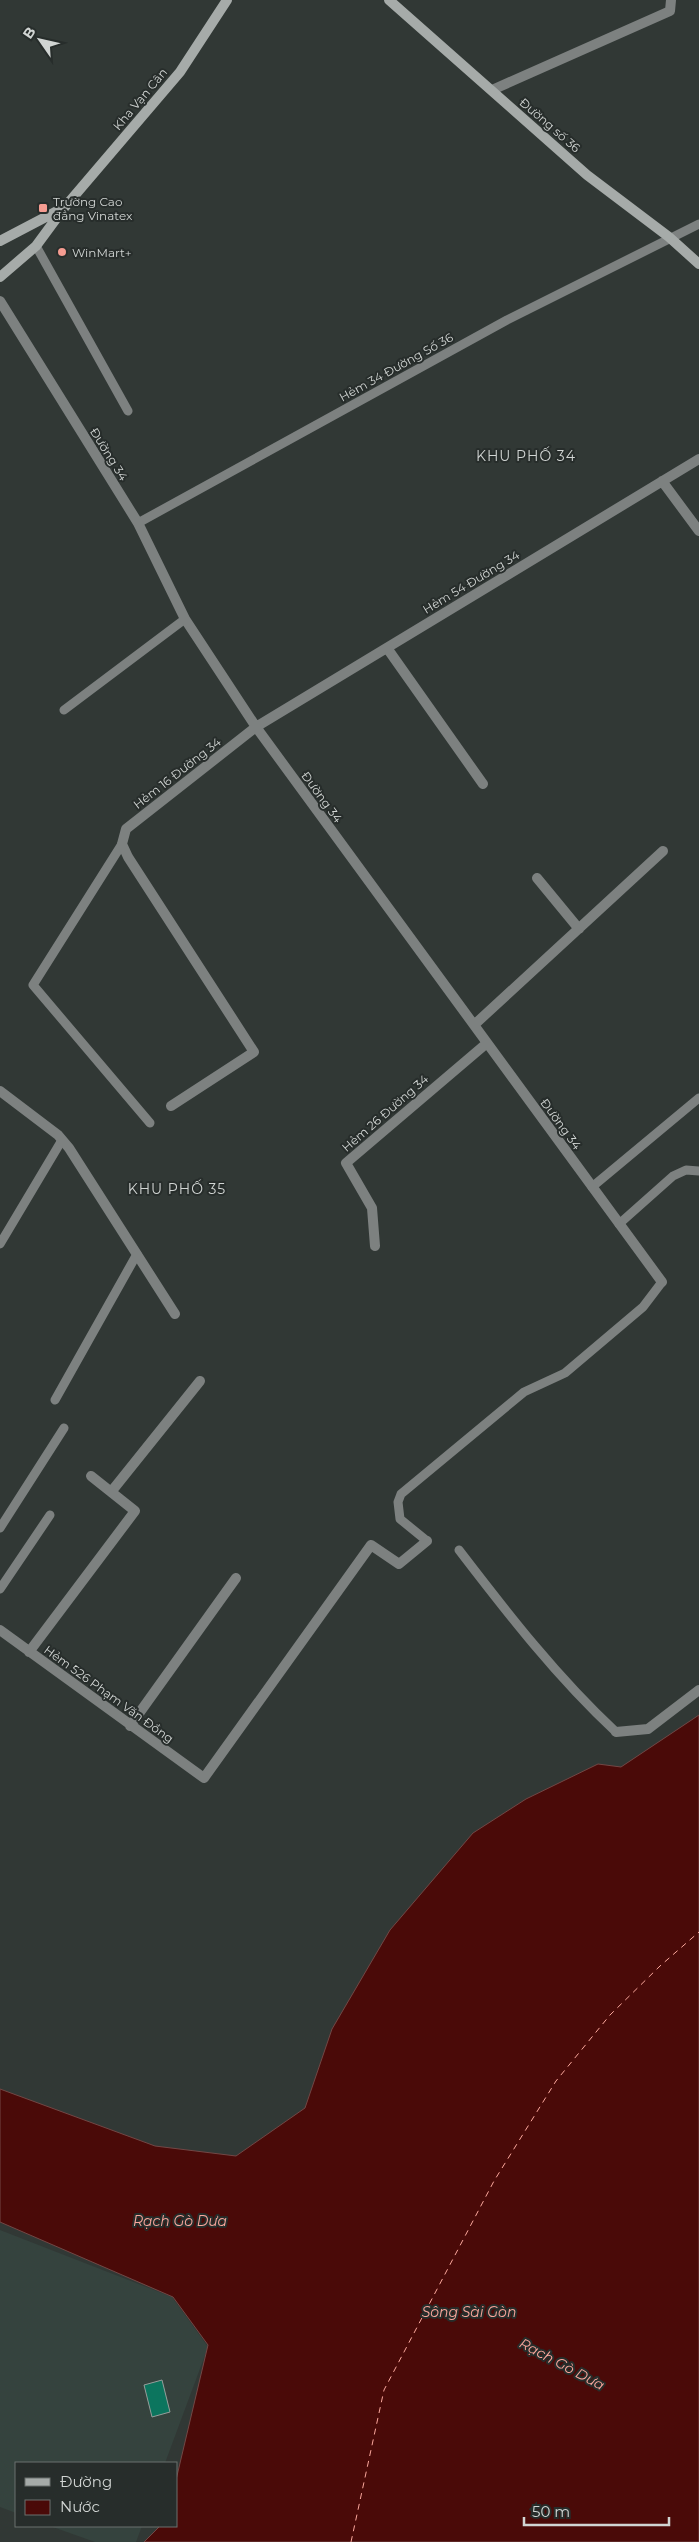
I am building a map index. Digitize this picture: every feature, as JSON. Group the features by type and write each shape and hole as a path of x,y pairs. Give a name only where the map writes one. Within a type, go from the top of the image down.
{"main road":[{"name":"Kha Vạn Cân","path":"0,277 36,246 64,208 180,72 227,0"},
{"name":"Đường số 36","path":"389,0 588,175 669,237 699,264"},
{"name":"Kha Vạn Cân","path":"0,241 64,208"}],"street":[{"path":"492,90 670,11 671,0"},
{"name":"Đường 34","path":"0,301 138,523 185,619 256,727 662,1282"},
{"name":"Hẻm 54 Đường 34","path":"256,727 699,459"},
{"path":"662,481 699,531"},
{"path":"387,648 483,784"},
{"name":"Hẻm 16 Đường 34","path":"122,844 126,829 256,727"},
{"path":"122,844 140,876 254,1052 171,1106"},
{"path":"474,1025 663,851"},
{"path":"537,878 578,929"},
{"name":"Hẻm 26 Đường 34","path":"375,1246 372,1208 346,1163 487,1043"},
{"path":"0,1091 62,1140 175,1314"},
{"path":"111,1492 200,1381"},
{"path":"29,1652 135,1511 91,1476"},
{"name":"Hẻm 526 Phạm Văn Đồng","path":"0,1630 204,1778 371,1545 398,1564 427,1541"},
{"path":"130,1726 236,1578"},
{"path":"616,1732 648,1729 699,1690"}],"lane":[{"name":"Hẻm 34 Đường Số 36","path":"138,523 507,320 669,237 699,224"},
{"path":"36,246 128,411"},
{"path":"64,710 185,619"},
{"path":"122,844 33,985 150,1123"},
{"path":"592,1187 699,1098"},
{"path":"0,1244 62,1140"},
{"path":"619,1224 673,1176 686,1170 699,1171"},
{"path":"55,1400 137,1254"},
{"path":"427,1541 400,1519 398,1502 402,1494 524,1392 565,1373 643,1307 662,1282"},
{"path":"0,1528 64,1428"},
{"path":"0,1588 50,1515"},
{"path":"458,1550 511,1618 579,1697 616,1732"}],"shaded area":[{"path":"0,2230 172,2297 208,2347 165,2462 15,2462 15,2513 0,2507"},
{"path":"53,2527 142,2527 136,2542 95,2542"}],"water":[{"name":"Sông Sài Gòn","path":"699,1715 699,2542 144,2542 159,2527 178,2527 178,2472 208,2345 173,2297 0,2222 0,2089 155,2146 236,2156 305,2108 332,2029 390,1930 473,1833 526,1799 598,1764 621,1767"}],"building":[{"path":"162,2380 170,2412 152,2417 144,2385"}],"ferry route":[{"path":"351,2542 384,2390 494,2181 556,2081 610,2015 660,1966 699,1932"}],"place":[{"name":"Trường Cao đẳng Vinatex","path":"43,208"},
{"name":"WinMart+","path":"62,252"}],"district":[{"name":"KHU PHỐ 34","path":"526,456"},
{"name":"KHU PHỐ 35","path":"177,1189"}],"water label":[{"name":"Rạch Gò Dưa","path":"180,2221"},
{"name":"Rạch Gò Dưa","path":"562,2364"}]}
